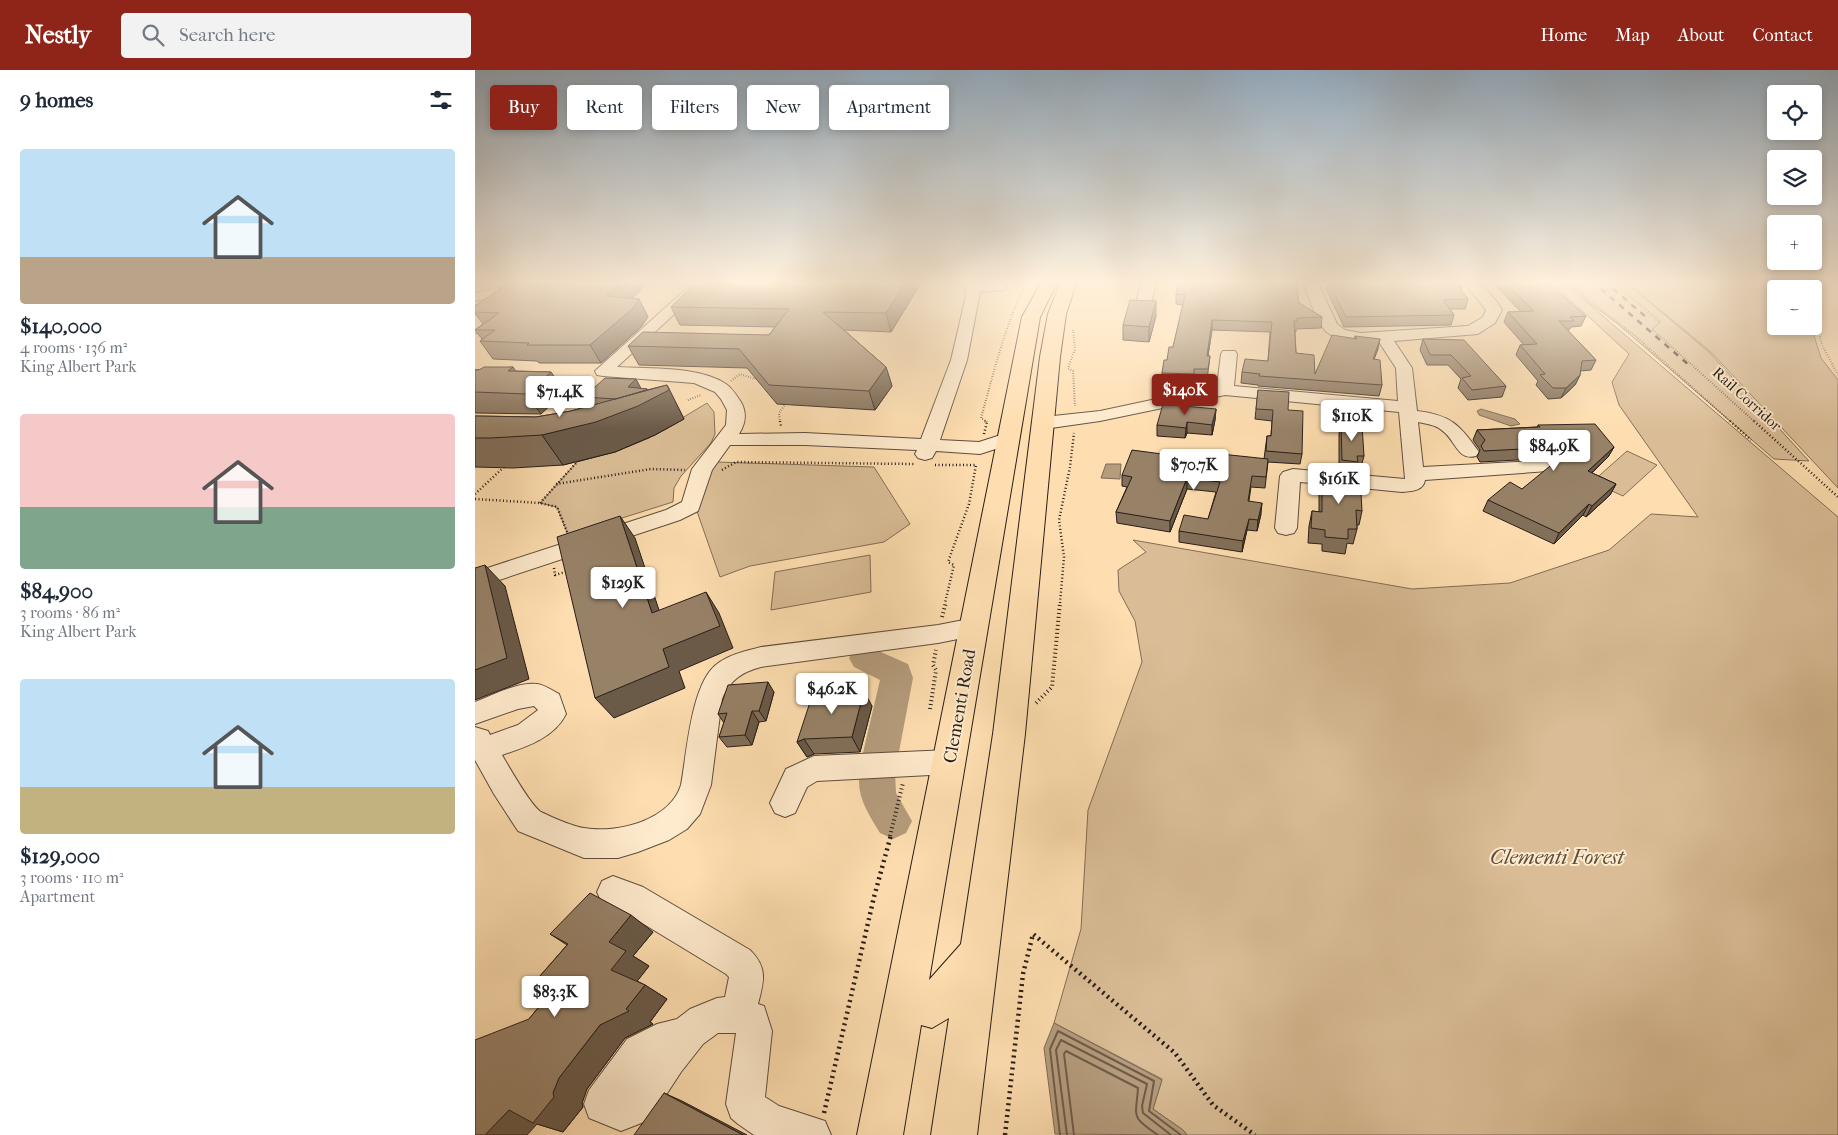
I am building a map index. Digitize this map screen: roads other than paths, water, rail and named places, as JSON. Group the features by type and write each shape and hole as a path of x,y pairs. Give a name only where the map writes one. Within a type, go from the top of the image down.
{"main road":[{"name":"Clementi Road","path":"879,1135 1028,331"},
{"path":"954,1135 1007,743 1060,421 1057,331"},
{"path":"905,996 923,1005 932,1006 979,953"}],"street":[{"path":"475,580 685,510 693,502 701,469 727,439 735,426 736,410 721,388 697,378 603,371 648,331"},
{"path":"927,449 959,360 965,331"},
{"path":"1336,331 1361,338 1468,331"},
{"path":"1286,528 1290,476 1402,486 1411,485 1415,482 1404,368 1384,336"},
{"path":"1217,395 1229,354"},
{"path":"1060,421 1217,395 1407,412 1440,420 1454,429 1469,452"},
{"path":"727,439 782,435 804,447 927,449 978,456 1005,450"},
{"path":"1415,474 1555,466"},
{"path":"475,713 517,698 537,695 550,702 552,714 540,726 525,736 479,744 529,821 584,843 618,843 659,830 677,819 690,804 696,785 709,699 716,682 726,671 743,662 761,657 938,634 974,627"},
{"path":"785,803 796,778 814,769 949,762"},
{"path":"613,892 632,898 738,962 746,970 746,982 738,1014"},
{"path":"685,1035 708,1018 724,1014 738,1014 751,1019 754,1031 745,1104 753,1114 790,1129 817,1126"}],"water":[{"path":"1481,409 1515,419 1520,424 1511,426 1479,415 1477,411"},
{"path":"1106,464 1121,464 1120,479 1101,478"},
{"path":"1054,1023 1162,1080 1153,1109 1183,1130 1187,1135 1055,1134 1044,1048"}],"waterway":[{"path":"865,658 896,673 897,678 880,757"},
{"path":"877,773 878,793 893,821"}],"railway":[{"path":"1649,331 1690,366"}],"park label":[{"name":"Clementi Forest","path":"1557,857"}]}
